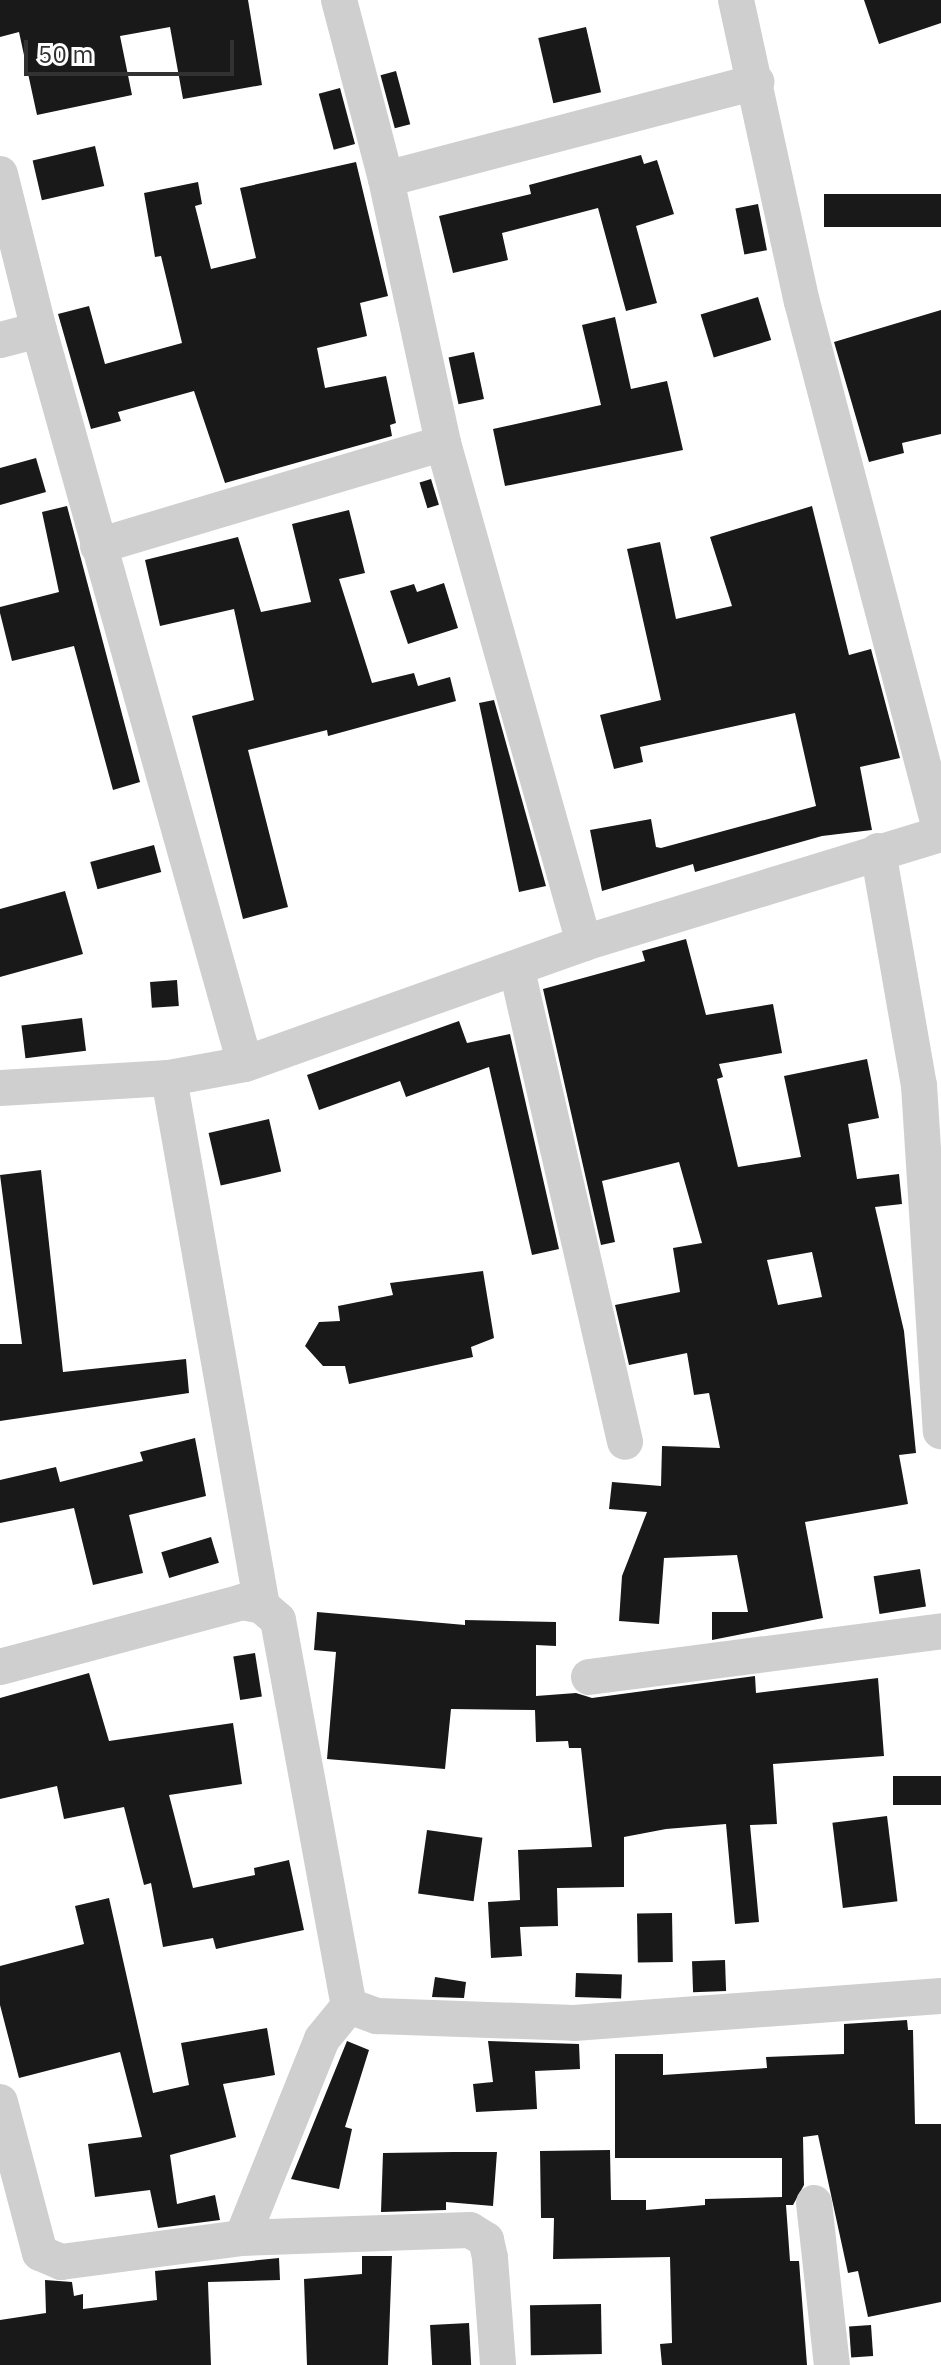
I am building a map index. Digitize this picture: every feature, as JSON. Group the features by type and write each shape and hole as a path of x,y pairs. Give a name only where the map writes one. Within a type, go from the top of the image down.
{"street":[{"path":"339,0 386,179 443,443 584,943"},
{"path":"0,1088 169,1078 245,1064 517,970 584,943 941,833 802,302 757,82 736,0"},
{"path":"386,179 757,82"},
{"path":"0,174 98,546 245,1064"},
{"path":"0,340 39,330"},
{"path":"98,546 443,443"},
{"path":"878,851 919,1085 941,1431"},
{"path":"517,970 625,1442"},
{"path":"169,1078 262,1606"},
{"path":"0,1667 242,1602 262,1606 278,1620 349,2006 322,2039 242,2238"},
{"path":"589,1677 941,1631"},
{"path":"349,2006 377,2016 574,2023 941,1996"},
{"path":"0,2102 40,2253 61,2262 242,2238 470,2230 486,2240 490,2258 498,2365"},
{"path":"814,2203 832,2365"}],"building":[{"path":"0,0 248,0 262,85 183,99 170,27 120,36 132,95 37,115 19,32 0,37"},
{"path":"864,0 941,0 941,23 879,44"},
{"path":"586,27 601,92 553,103 538,38"},
{"path":"396,71 410,124 395,128 381,75"},
{"path":"340,88 355,144 334,150 319,94"},
{"path":"95,146 104,186 42,200 33,160"},
{"path":"641,155 644,164 657,160 674,214 636,226 657,303 626,311 598,208 502,233 508,260 453,273 439,216 531,194 529,185"},
{"path":"356,162 388,296 360,303 367,336 317,348 325,388 386,376 396,423 390,425 392,436 225,483 194,391 118,412 121,421 91,429 58,314 89,306 105,364 182,343 161,256 155,257 144,193 198,182 202,204 195,206 211,269 256,258 240,188"},
{"path":"824,194 941,194 941,227 824,227"},
{"path":"758,204 767,250 744,255 735,208"},
{"path":"758,297 771,340 714,358 701,315"},
{"path":"941,310 941,434 902,443 904,453 869,462 834,342"},
{"path":"615,317 631,389 667,381 683,450 505,486 493,429 601,405 582,325"},
{"path":"474,352 484,399 459,404 449,357"},
{"path":"36,458 46,492 0,505 0,468"},
{"path":"431,479 439,505 427,508 420,483"},
{"path":"67,506 140,782 113,790 74,646 12,661 0,613 0,607 59,592 42,512"},
{"path":"812,506 849,655 871,649 900,758 860,767 872,830 822,836 695,872 693,864 602,891 590,830 651,819 656,847 661,848 816,806 795,713 640,747 643,762 614,769 600,715 661,700 627,549 660,542 676,619 732,606 710,537"},
{"path":"349,510 365,573 339,579 372,683 414,673 418,686 450,677 456,701 328,736 327,730 248,750 288,907 243,919 192,716 254,700 234,609 160,626 145,560 238,537 261,612 311,602 292,524"},
{"path":"444,583 458,628 408,644 390,591 414,584 417,592"},
{"path":"494,700 546,886 519,892 479,703"},
{"path":"154,845 161,872 97,889 90,862"},
{"path":"65,891 83,954 0,977 0,909"},
{"path":"686,939 706,1015 773,1004 782,1053 719,1064 723,1077 717,1079 738,1167 801,1157 784,1076 867,1059 879,1118 848,1124 857,1179 899,1174 902,1204 875,1207 904,1331 916,1453 899,1455 908,1504 805,1522 823,1618 712,1640 712,1612 748,1612 737,1555 664,1558 659,1624 619,1621 622,1576 647,1512 609,1509 612,1482 661,1486 662,1446 720,1448 709,1393 694,1395 687,1353 629,1365 615,1305 680,1292 673,1248 702,1243 679,1162 602,1181 615,1242 601,1245 543,989 645,961 642,951","holes":["812,1252 822,1297 778,1305 767,1260"]},
{"path":"177,980 179,1006 152,1008 150,982"},
{"path":"82,1018 86,1051 25,1058 21,1025"},
{"path":"459,1021 467,1043 510,1034 559,1249 532,1255 489,1067 406,1097 400,1081 319,1110 307,1075"},
{"path":"269,1119 281,1172 221,1186 209,1133"},
{"path":"41,1170 63,1372 186,1359 189,1393 0,1421 0,1344 22,1344 0,1175"},
{"path":"483,1271 494,1338 471,1347 473,1357 349,1384 345,1366 323,1366 305,1346 319,1322 340,1321 338,1306 393,1295 390,1283"},
{"path":"195,1438 206,1496 129,1515 143,1573 93,1585 74,1508 0,1523 0,1480 56,1467 60,1482 143,1461 140,1452"},
{"path":"211,1537 219,1563 169,1578 161,1552"},
{"path":"920,1569 926,1607 880,1614 874,1576"},
{"path":"317,1612 465,1625 465,1620 556,1622 556,1646 536,1645 536,1696 576,1693 592,1698 755,1676 756,1693 878,1678 884,1756 773,1764 777,1824 750,1825 759,1922 735,1924 726,1824 666,1829 624,1837 624,1887 557,1888 558,1926 520,1927 522,1956 491,1958 488,1902 520,1900 518,1850 592,1847 581,1748 569,1748 568,1741 536,1742 535,1710 451,1709 445,1769 327,1759 336,1652 314,1650"},
{"path":"255,1653 262,1696 240,1700 233,1656"},
{"path":"89,1673 109,1741 233,1723 242,1784 169,1795 193,1888 255,1875 254,1868 289,1860 304,1930 216,1949 213,1938 163,1947 151,1883 144,1885 124,1807 64,1819 57,1786 0,1799 0,1698"},
{"path":"893,1776 941,1776 941,1805 893,1805"},
{"path":"887,1816 897,1901 843,1908 832,1823"},
{"path":"427,1830 482,1838 474,1901 418,1893"},
{"path":"109,1898 153,2093 189,2085 181,2043 267,2028 275,2075 223,2084 236,2137 170,2155 177,2204 215,2195 220,2220 158,2228 150,2190 95,2197 88,2144 142,2137 120,2052 19,2078 0,2005 0,1966 84,1944 75,1906"},
{"path":"672,1913 673,1962 638,1963 637,1914"},
{"path":"725,1960 726,1991 693,1992 692,1961"},
{"path":"576,1973 622,1975 621,1999 575,1997"},
{"path":"435,1977 466,1982 464,1998 432,1997"},
{"path":"907,2020 908,2030 913,2030 915,2124 941,2124 941,2302 868,2317 858,2271 848,2273 818,2135 803,2137 804,2185 793,2205 786,2205 790,2261 799,2261 807,2365 662,2365 660,2344 672,2343 670,2257 553,2259 554,2218 541,2218 540,2151 610,2150 611,2200 646,2200 646,2210 705,2205 705,2199 782,2197 782,2158 615,2158 615,2054 663,2054 663,2075 767,2068 766,2057 844,2054 844,2024"},
{"path":"347,2041 369,2050 345,2127 352,2129 339,2189 291,2179"},
{"path":"488,2041 579,2044 580,2069 535,2071 537,2109 476,2112 473,2084 493,2082"},
{"path":"497,2152 493,2206 446,2202 446,2210 381,2212 383,2153"},
{"path":"362,2256 392,2256 388,2365 307,2365 304,2279 362,2274"},
{"path":"279,2258 280,2280 208,2282 211,2365 0,2365 0,2320 46,2313 45,2280 72,2282 74,2296 83,2294 83,2309 157,2300 155,2271"},
{"path":"601,2304 602,2354 531,2355 530,2305"},
{"path":"469,2323 471,2365 432,2365 430,2325"},
{"path":"871,2325 873,2356 851,2357 849,2327"}]}
